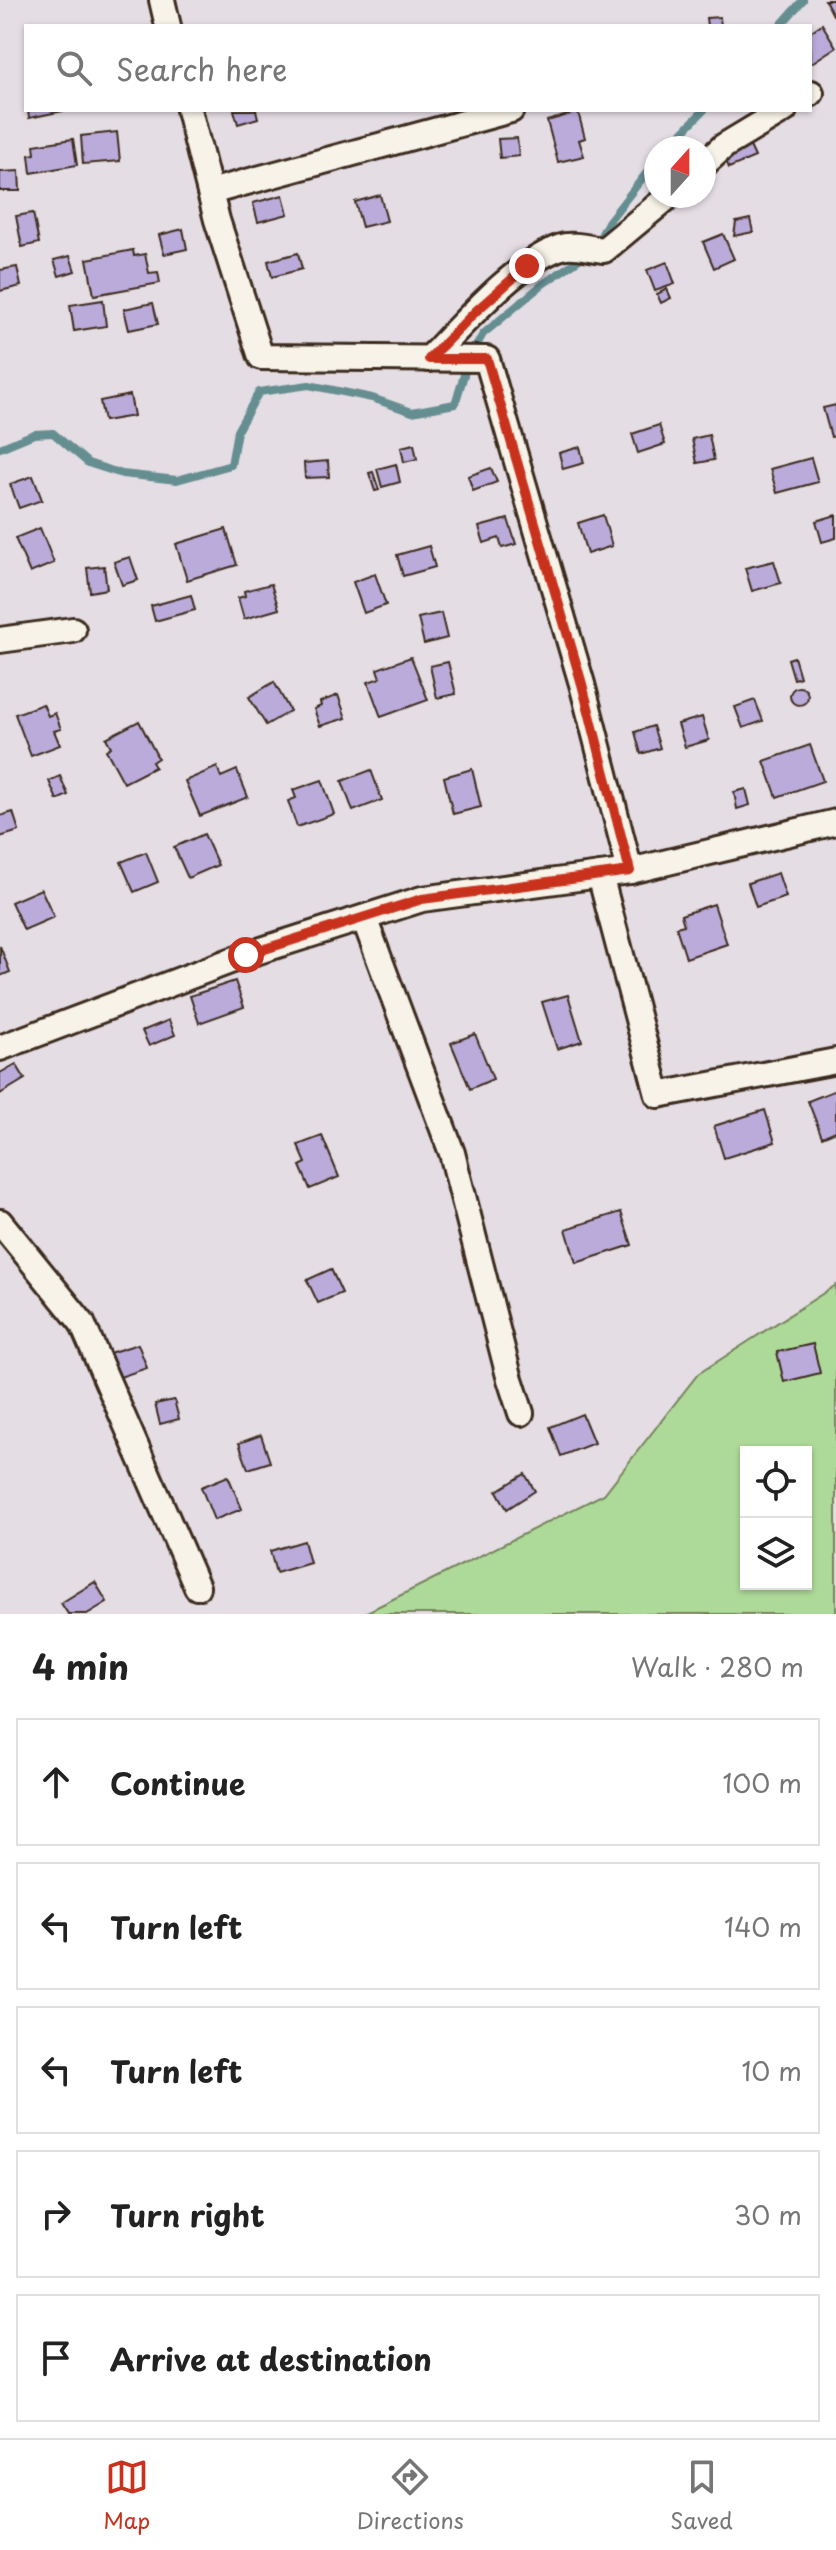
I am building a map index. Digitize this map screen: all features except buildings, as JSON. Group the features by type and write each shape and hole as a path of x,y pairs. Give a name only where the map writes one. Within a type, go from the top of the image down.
{"street":[{"path":"162,0 168,24"},
{"path":"190,112 210,192 261,357 487,359 582,684 630,871"},
{"path":"210,192 504,112"},
{"path":"716,153 781,112"},
{"path":"429,359 476,311 527,266 564,246 604,250 655,208"},
{"path":"0,640 73,630"},
{"path":"0,1048 246,955 422,899 630,871 836,822"},
{"path":"600,875 658,1095 836,1061"},
{"path":"364,918 452,1153 521,1413"},
{"path":"0,1222 82,1323 197,1587"}],"green space":[{"path":"836,1285 836,1614 363,1614 604,1494 698,1374"}],"waterway":[{"path":"782,24 803,0"},
{"path":"679,136 702,112"},
{"path":"596,245 608,222 644,176"},
{"path":"0,448 34,434 53,433 88,463 122,474 177,480 231,465 237,431 259,392 309,385 372,398 412,412 455,404 469,359 483,334 543,284 587,254"}],"route":[{"path":"246,955 422,899 630,871 582,684 487,359 429,359 476,311 527,266"}]}
